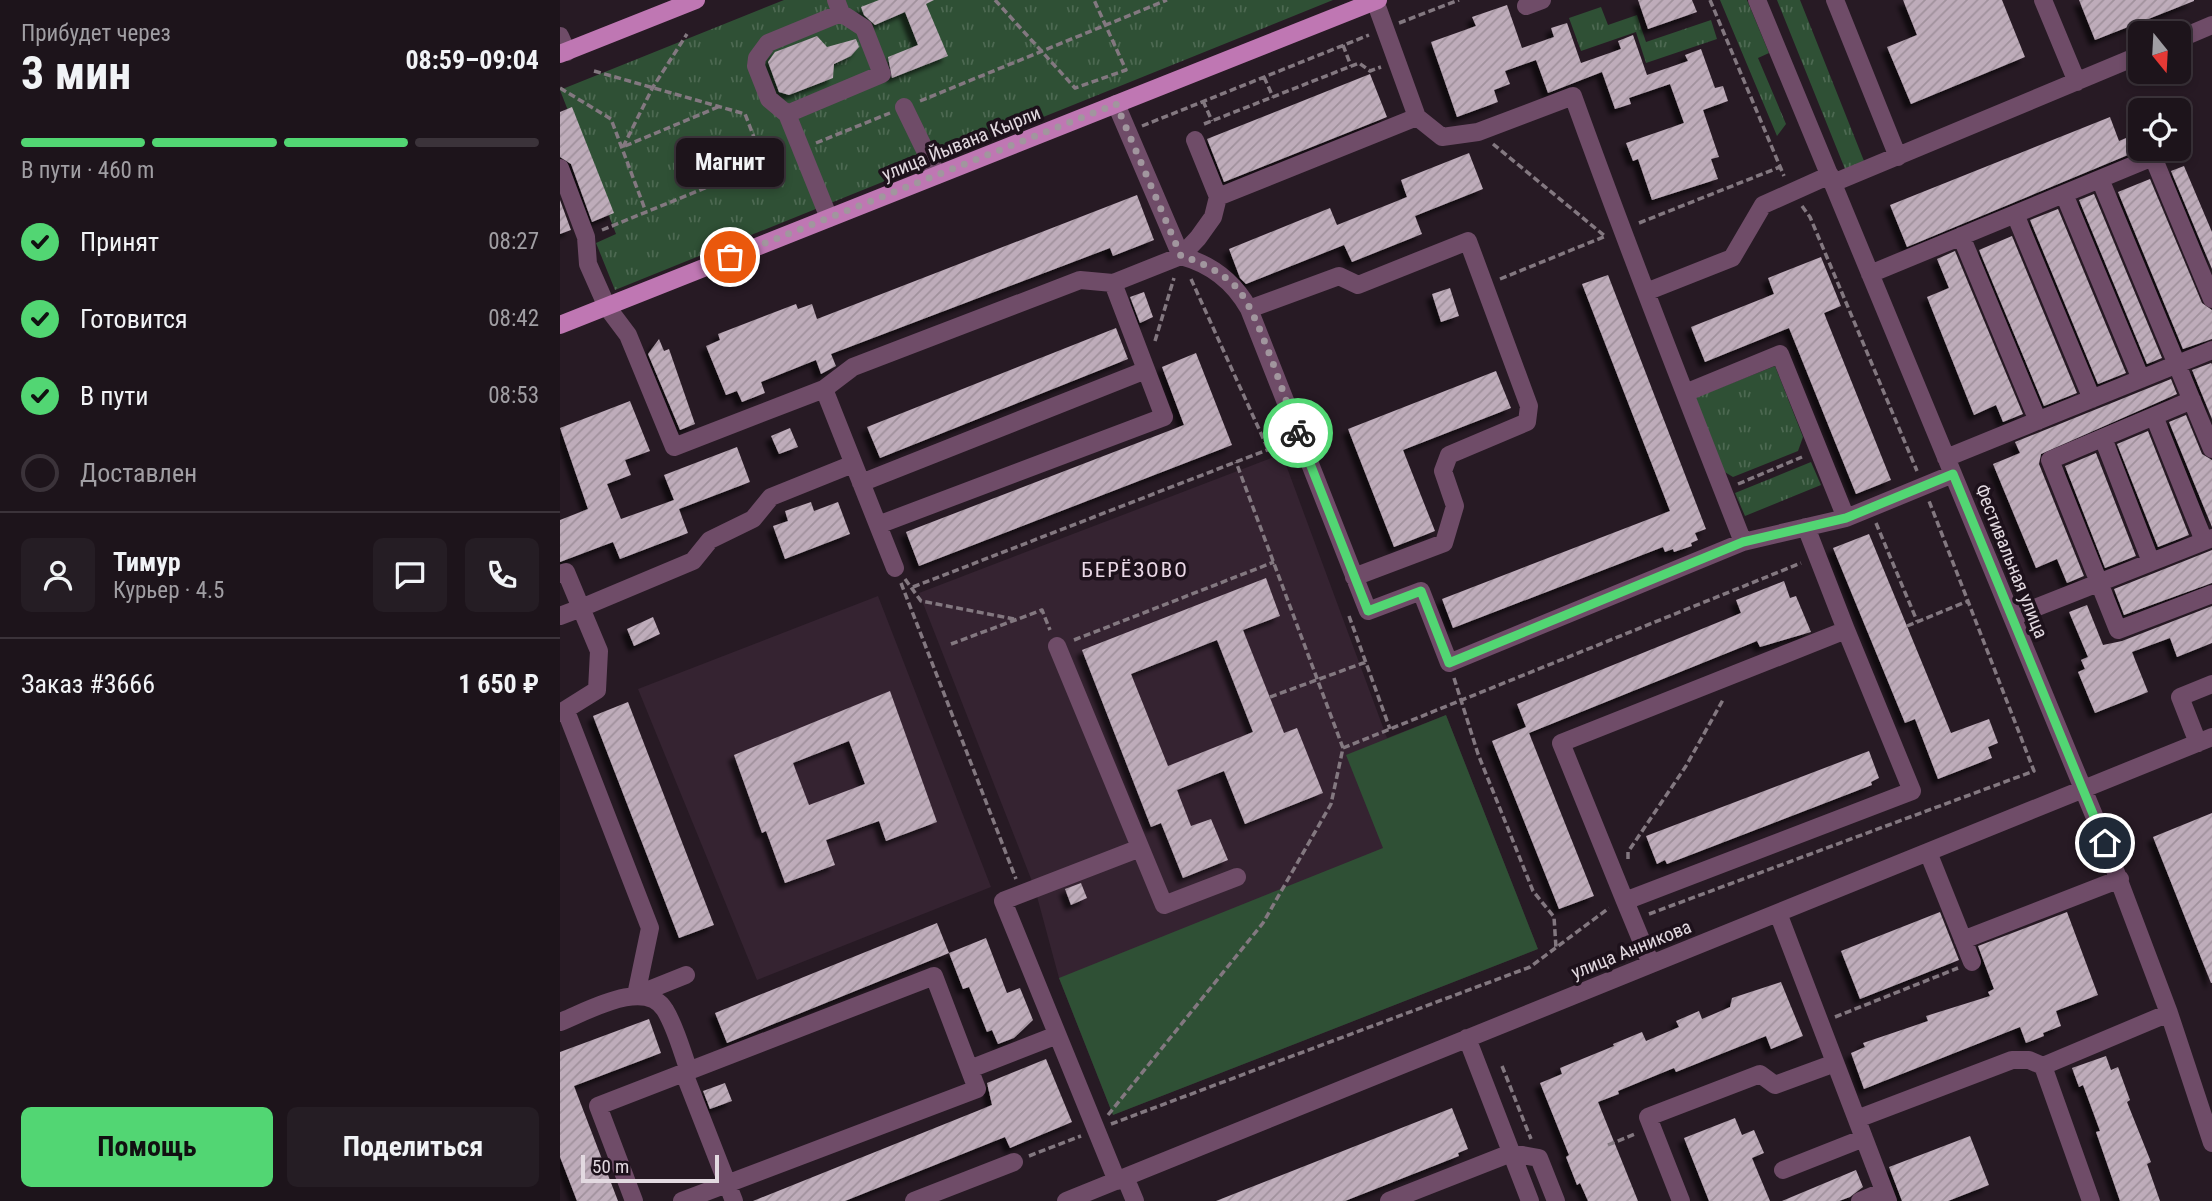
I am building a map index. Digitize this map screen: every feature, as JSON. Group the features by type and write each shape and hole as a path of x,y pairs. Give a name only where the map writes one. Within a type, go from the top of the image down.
{"main road":[{"path":"562,47 696,0"},
{"name":"улица Йывана Кырли","path":"560,325 1376,1"}],"street":[{"name":"Фестивальная улица","path":"1757,0 2120,879 2169,1013 2212,1143"},
{"path":"1835,0 1898,157"},
{"path":"2043,0 2077,82"},
{"path":"1376,1 1417,117 1442,137 1478,132 1573,96 1629,250 1743,542"},
{"path":"786,114 882,74 864,28 839,7 768,43 757,58 756,66 769,99 786,114 829,218"},
{"path":"2191,34 2212,25"},
{"path":"1646,292 1732,258 1763,205 1898,157 2128,60"},
{"path":"1116,104 1181,256"},
{"path":"904,107 937,175"},
{"path":"1218,197 1417,117"},
{"path":"560,168 586,237 588,264 607,307 628,335 674,447 824,389 853,367 1080,280 1113,283 1181,256 1213,217 1218,197 1195,140"},
{"path":"1870,274 2153,157 2212,299"},
{"path":"2100,179 2212,449"},
{"path":"2064,194 2141,379"},
{"path":"2015,214 2092,399"},
{"path":"1961,236 2038,421"},
{"path":"1249,309 1339,276 1358,285 1468,241 1529,406 1527,422 1449,455 1443,471 1455,506 1444,543 1354,577"},
{"path":"1181,256 1198,261 1237,288 1249,309 1368,611 1421,591 1449,663 1743,542 1846,518 1924,487 1950,466 2038,421 2212,350"},
{"path":"878,525 1164,417 1113,283"},
{"path":"1685,393 1780,354 1846,518"},
{"path":"861,483 1146,370"},
{"path":"824,389 895,568"},
{"path":"2192,400 2050,460 2118,630 2212,594"},
{"path":"2012,617 2208,539 2154,416"},
{"path":"2103,438 2151,562"},
{"path":"560,616 693,561 710,540 753,519 771,497 853,464"},
{"path":"1625,901 1912,791 1806,527"},
{"path":"560,574 566,572 599,651 597,690 563,712 650,928 636,995"},
{"path":"1651,964 1561,743 1846,630"},
{"path":"1057,646 1164,905 1237,877"},
{"path":"2205,740 2180,697 2212,684"},
{"name":"улица Анникова","path":"1066,1201 2205,740"},
{"path":"1135,1201 1096,1130 1003,901 1140,848"},
{"path":"1928,852 1972,962"},
{"path":"1963,940 2120,879"},
{"path":"1778,913 1886,1196 1860,1201"},
{"path":"561,1020 685,975"},
{"path":"634,1201 598,1106 934,976 977,1089 682,1201"},
{"path":"636,995 648,997 666,1010 734,1201"},
{"path":"1857,1119 2012,1060 2029,1060 2043,1066 2169,1013"},
{"path":"970,1069 1057,1035"},
{"path":"1467,1038 1530,1201"},
{"path":"1681,1201 1648,1117 1760,1074 1775,1085 1835,1063"},
{"path":"2043,1066 2091,1193 2091,1201"},
{"path":"1783,1170 1864,1138"},
{"path":"1396,1200 1511,1153 1539,1158 1556,1201"},
{"path":"914,1201 1014,1162"}],"path":[{"path":"995,0 1074,88 1126,70 1094,0"},
{"path":"1042,51 1167,0"},
{"path":"1137,128 1459,0"},
{"path":"1632,920 2034,771 1924,487 1810,216 1791,193 1710,0"},
{"path":"623,147 653,87 687,34"},
{"path":"1343,45 1351,66"},
{"path":"1195,140 1200,126 1351,66 1359,63 1370,71 1396,61"},
{"path":"586,237 764,163 745,114 594,71"},
{"path":"1264,77 1273,97"},
{"path":"560,89 611,119 646,212"},
{"path":"1203,101 1212,121"},
{"path":"623,147 719,107"},
{"path":"1478,132 1605,236 1629,250"},
{"path":"1146,370 1181,256"},
{"path":"1181,256 1268,449"},
{"path":"913,587 1300,437"},
{"path":"1723,490 1819,450"},
{"path":"1096,1130 1263,923 1331,804 1343,748 1236,462"},
{"path":"1870,508 1917,621"},
{"path":"1343,748 1818,556"},
{"path":"951,643 1042,610 1057,646 1274,562"},
{"path":"895,568 913,587 921,601 1016,620"},
{"path":"895,568 1022,894"},
{"path":"1907,625 1968,601"},
{"path":"1270,698 1366,662"},
{"path":"1449,663 1478,754 1533,891 1554,916 1556,948"},
{"path":"1627,865 1628,852 1686,766 1738,673"},
{"path":"1014,1162 1530,967 1605,910 1625,901"},
{"path":"1820,1023 1972,962"},
{"path":"1502,1066 1539,1158"},
{"path":"1608,1145 1652,1127"}],"shaded area":[{"path":"1282,454 1387,738 1446,715 1538,949 1113,1115 1059,978 1035,889 919,593"},
{"path":"878,596 991,887 757,980 638,689"}],"green space":[{"path":"784,0 1333,0 615,290 596,243 616,234 560,90"},
{"path":"1720,0 1747,0 1769,53 1758,58 1786,124 1777,136"},
{"path":"1777,0 1800,0 1864,161 1845,169"},
{"path":"1601,7 1608,25 1637,15 1646,42 1711,20 1717,39 1646,63 1636,32 1581,51 1569,18"},
{"path":"1775,366 1803,437 1798,451 1733,477 1723,471 1694,398"},
{"path":"1811,462 1821,485 1745,516 1735,493"},
{"path":"1446,715 1538,949 1113,1115 1059,978 1383,848 1346,755"}],"building":[{"path":"879,0 934,0 926,4 948,56 892,78 888,57 918,45 905,12 875,25 864,15 861,7"},
{"path":"1638,0 1692,0 1697,12 1648,29"},
{"path":"1903,0 2002,0 2025,57 1911,104 1887,47 1917,35"},
{"path":"2079,0 2194,0 2143,21 2128,21 2128,27 2095,40"},
{"path":"1507,5 1522,48 1554,37 1551,28 1567,23 1581,63 1621,49 1618,41 1633,35 1647,75 1688,61 1685,55 1701,49 1715,88 1723,86 1728,101 1703,110 1719,157 1711,159 1718,179 1652,200 1638,159 1633,161 1626,143 1684,123 1670,84 1629,98 1631,104 1615,109 1602,72 1548,93 1536,60 1505,71 1510,84 1494,90 1498,102 1457,117 1431,42 1476,26 1472,17"},
{"path":"817,36 827,47 856,39 859,47 851,56 834,64 833,78 789,95 779,92 768,62 775,52"},
{"path":"1370,74 1387,117 1224,182 1207,139"},
{"path":"572,107 614,213 592,222 571,164 560,157 560,112"},
{"path":"2110,117 2119,141 2128,137 2128,155 1907,247 1890,205"},
{"path":"1469,153 1483,189 1415,216 1422,234 1352,262 1344,245 1246,284 1240,278 1229,249 1330,208 1337,225 1407,197 1401,180"},
{"path":"2184,166 2212,232 2212,269 2171,171"},
{"path":"2150,179 2202,303 2212,310 2212,339 2183,349 2118,192"},
{"path":"2094,194 2162,358 2147,364 2079,200"},
{"path":"1137,195 1154,240 1113,256 1110,248 831,354 836,366 821,374 816,360 761,382 765,393 742,402 737,391 726,395 706,346 720,340 718,334 796,304 798,309 812,304 817,319"},
{"path":"560,200 571,230 560,234"},
{"path":"2058,209 2126,373 2098,384 2030,220"},
{"path":"2012,236 2077,393 2044,406 1979,250"},
{"path":"1955,251 2023,414 2003,422 1996,405 1974,415 1927,297 1949,288 1937,259"},
{"path":"1821,257 1841,306 1824,313 1891,480 1856,494 1789,328 1705,362 1691,327 1774,294 1768,278"},
{"path":"1608,275 1706,529 1695,533 1698,540 1691,543 1692,546 1674,552 1673,549 1665,552 1663,547 1453,628 1442,599 1670,511 1582,284"},
{"path":"1450,288 1459,316 1441,322 1432,294"},
{"path":"1144,292 1153,317 1140,323 1130,297"},
{"path":"1116,328 1128,359 880,458 867,427"},
{"path":"659,339 664,351 669,349 695,424 680,430 648,354"},
{"path":"1196,353 1232,445 919,566 906,532 1184,425 1162,367"},
{"path":"2212,364 2212,419 2192,370"},
{"path":"1496,371 1511,408 1403,450 1435,531 1394,547 1348,429"},
{"path":"2171,379 2177,394 2041,454 2039,464 2084,576 2067,583 2057,559 2036,568 1993,464 2020,453 2015,442"},
{"path":"630,401 650,451 625,460 631,475 607,484 621,519 674,500 664,475 737,447 750,482 679,509 688,533 620,559 613,542 560,562 560,520 588,509 560,428"},
{"path":"2186,415 2202,454 2212,460 2212,527 2169,422"},
{"path":"790,428 798,447 779,454 771,436"},
{"path":"2148,431 2189,535 2158,547 2117,444"},
{"path":"2096,453 2136,556 2105,568 2065,466"},
{"path":"811,502 814,511 838,502 850,534 785,559 773,526 788,521 785,511"},
{"path":"1869,534 1951,733 1989,719 1998,743 1988,747 1992,758 1938,779 1915,719 1905,723 1833,548"},
{"path":"2212,550 2212,583 2124,615 2114,589"},
{"path":"1266,578 1280,616 1243,630 1284,733 1297,728 1323,793 1245,824 1224,771 1177,790 1191,826 1211,819 1228,860 1183,878 1161,823 1151,827 1082,650","holes":["1217,640 1253,732 1168,766 1131,674"]},
{"path":"1784,581 1790,598 1796,596 1811,632 1760,647 1757,641 1529,733 1594,896 1559,909 1492,741 1526,727 1517,704 1741,613 1736,600"},
{"path":"2087,605 2103,645 2122,641 2212,606 2212,643 2177,657 2170,638 2132,652 2148,692 2095,713 2078,672 2085,669 2081,660 2088,657 2069,612"},
{"path":"653,617 660,634 634,646 627,629"},
{"path":"890,691 937,822 886,841 879,821 826,840 835,865 785,883 766,831 762,833 734,755","holes":["849,741 865,784 809,805 793,763"]},
{"path":"628,702 714,925 679,938 593,716"},
{"path":"1869,751 1879,778 1871,782 1872,785 1667,864 1665,860 1657,864 1646,836"},
{"path":"2212,813 2212,983 2211,983 2153,837"},
{"path":"1081,883 1087,898 1071,905 1065,889"},
{"path":"1940,912 1959,960 1860,999 1841,951"},
{"path":"2067,912 2098,995 2056,1011 2061,1026 2043,1033 2044,1036 2026,1043 2020,1027 1864,1089 1851,1053 1865,1047 1863,1043 1928,1021 1926,1016 1990,996 1988,992 1994,989 1978,946"},
{"path":"937,923 949,953 727,1043 715,1013"},
{"path":"986,938 1007,993 1020,988 1033,1020 1014,1038 998,1044 992,1030 987,1032 969,987 963,989 949,953"},
{"path":"1781,982 1803,1036 1771,1049 1766,1036 1676,1072 1674,1068 1598,1102 1638,1201 1588,1201 1580,1183 1577,1185 1566,1157 1569,1155 1540,1083 1562,1074 1560,1068 1614,1046 1613,1044 1642,1032 1646,1041 1679,1027 1676,1021 1699,1011 1702,1019 1730,1007 1732,998"},
{"path":"649,1019 661,1053 574,1086 618,1201 577,1201 560,1157 560,1052"},
{"path":"2106,1056 2111,1070 2118,1067 2130,1100 2127,1102 2151,1162 2147,1164 2160,1201 2120,1201 2096,1132 2100,1131 2083,1085 2079,1087 2072,1068"},
{"path":"1046,1059 1072,1122 1010,1148 1005,1137 845,1201 753,1201 992,1105 987,1083"},
{"path":"725,1083 732,1101 710,1109 703,1091"},
{"path":"1452,1108 1468,1149 1458,1153 1459,1156 1345,1201 1216,1201"},
{"path":"1735,1118 1742,1135 1754,1130 1764,1153 1752,1158 1770,1201 1709,1201 1684,1138"},
{"path":"1970,1136 1989,1185 1948,1201 1902,1201 1889,1167"},
{"path":"1856,1170 1863,1187 1850,1197 1839,1201 1782,1201"}],"way so far":[{"path":"730,257 1116,104 1181,256 1198,261 1222,276 1237,288 1249,309 1298,433"}],"place":[{"name":"Магнит","path":"730,257"}],"district":[{"name":"БЕРЁЗОВО","path":"1135,570"}],"route":[{"path":"1298,433 1368,611 1421,591 1449,663 1743,542 1846,518 1953,474 2105,843"}]}
